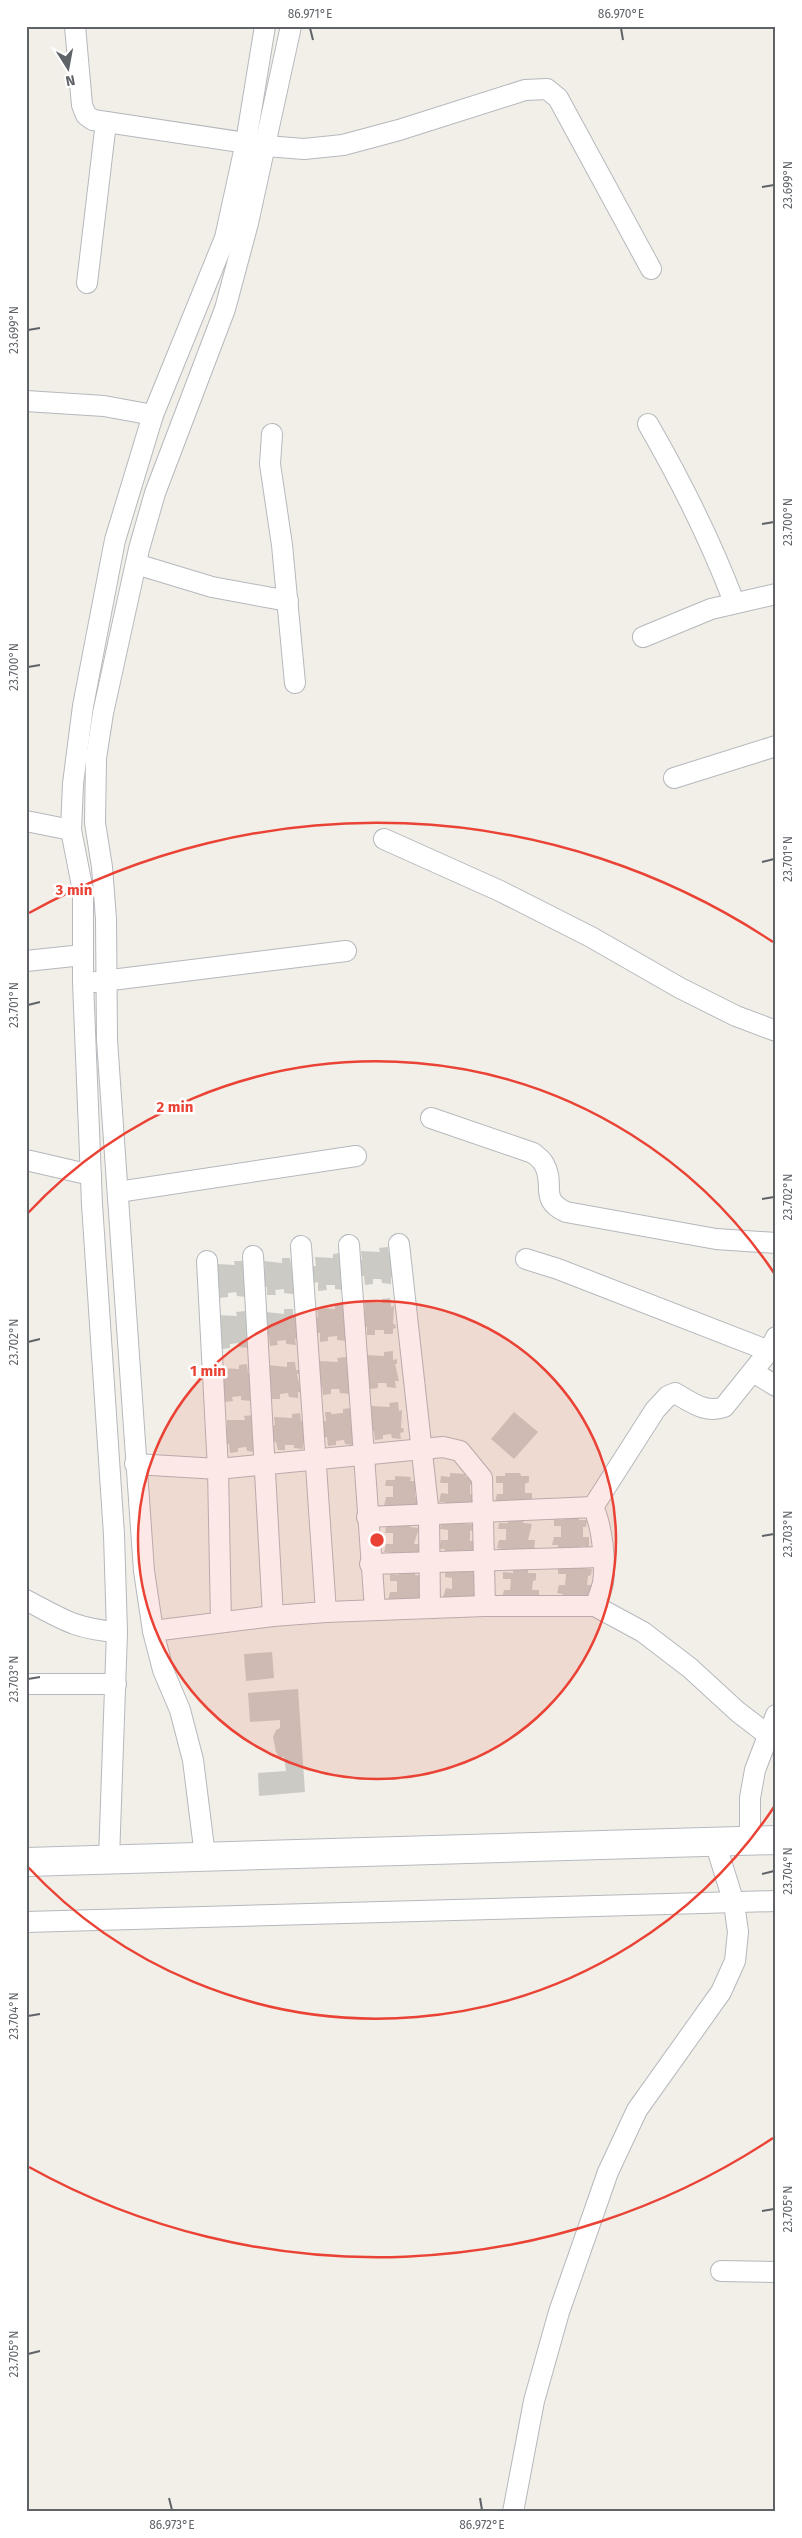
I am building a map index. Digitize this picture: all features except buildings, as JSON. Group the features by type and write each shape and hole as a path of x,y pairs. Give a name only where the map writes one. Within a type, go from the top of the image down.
{"street":[{"path":"74,26 82,105 86,115 93,120 266,146 304,149 343,145 399,130 525,90 547,89 558,98 651,269"},
{"path":"205,1856 193,1760 180,1710 163,1670 153,1631 144,1572 106,1040 94,981 84,955 83,891 71,830 73,784 83,706 115,540 153,415 225,238 246,142 264,26"},
{"path":"109,1859 117,1632 114,1535 91,1175 94,981 106,918 102,867 95,824 96,758 103,712 136,564 155,493 225,309 266,146 291,26"},
{"path":"87,283 106,122"},
{"path":"26,400 104,406 153,415"},
{"path":"648,424 684,486 710,540 734,602"},
{"path":"272,434 270,464 288,601 295,683"},
{"path":"136,564 212,587 288,601"},
{"path":"643,637 711,609 734,602 776,594"},
{"path":"674,778 776,746"},
{"path":"26,821 71,830"},
{"path":"384,840 500,891 592,937 680,988 736,1016 776,1031"},
{"path":"94,981 346,951"},
{"path":"26,960 84,955"},
{"path":"431,1118 533,1153 544,1162 548,1174 549,1199 555,1207 566,1212 716,1239 776,1243"},
{"path":"118,1192 356,1156"},
{"path":"26,1160 91,1175"},
{"path":"399,1244 428,1516 430,1608"},
{"path":"350,1245 370,1564 375,1610"},
{"path":"301,1246 326,1612"},
{"path":"252,1256 266,1466 273,1616"},
{"path":"526,1259 772,1344 753,1372 724,1407 714,1411 675,1393 668,1396 655,1410 592,1506"},
{"path":"208,1261 218,1469 221,1622"},
{"path":"753,1372 776,1386"},
{"path":"136,1464 218,1469 266,1466 316,1459 443,1447 460,1451 482,1478 485,1606"},
{"path":"367,1517 484,1514 592,1506"},
{"path":"592,1506 599,1519 603,1583 595,1606"},
{"path":"370,1564 484,1559 602,1557"},
{"path":"26,1600 71,1624 90,1630 117,1632"},
{"path":"26,1862 763,1840 750,1798 753,1780 773,1719 738,1712 690,1668 643,1632 595,1606 485,1606 326,1612 273,1616 153,1631"},
{"path":"26,1684 116,1684"},
{"path":"513,2512 534,2401 559,2312 608,2172 637,2110 721,1992 735,1961 738,1932 734,1903 714,1842"},
{"path":"26,1922 776,1901"},
{"path":"721,2271 776,2272"}]}
